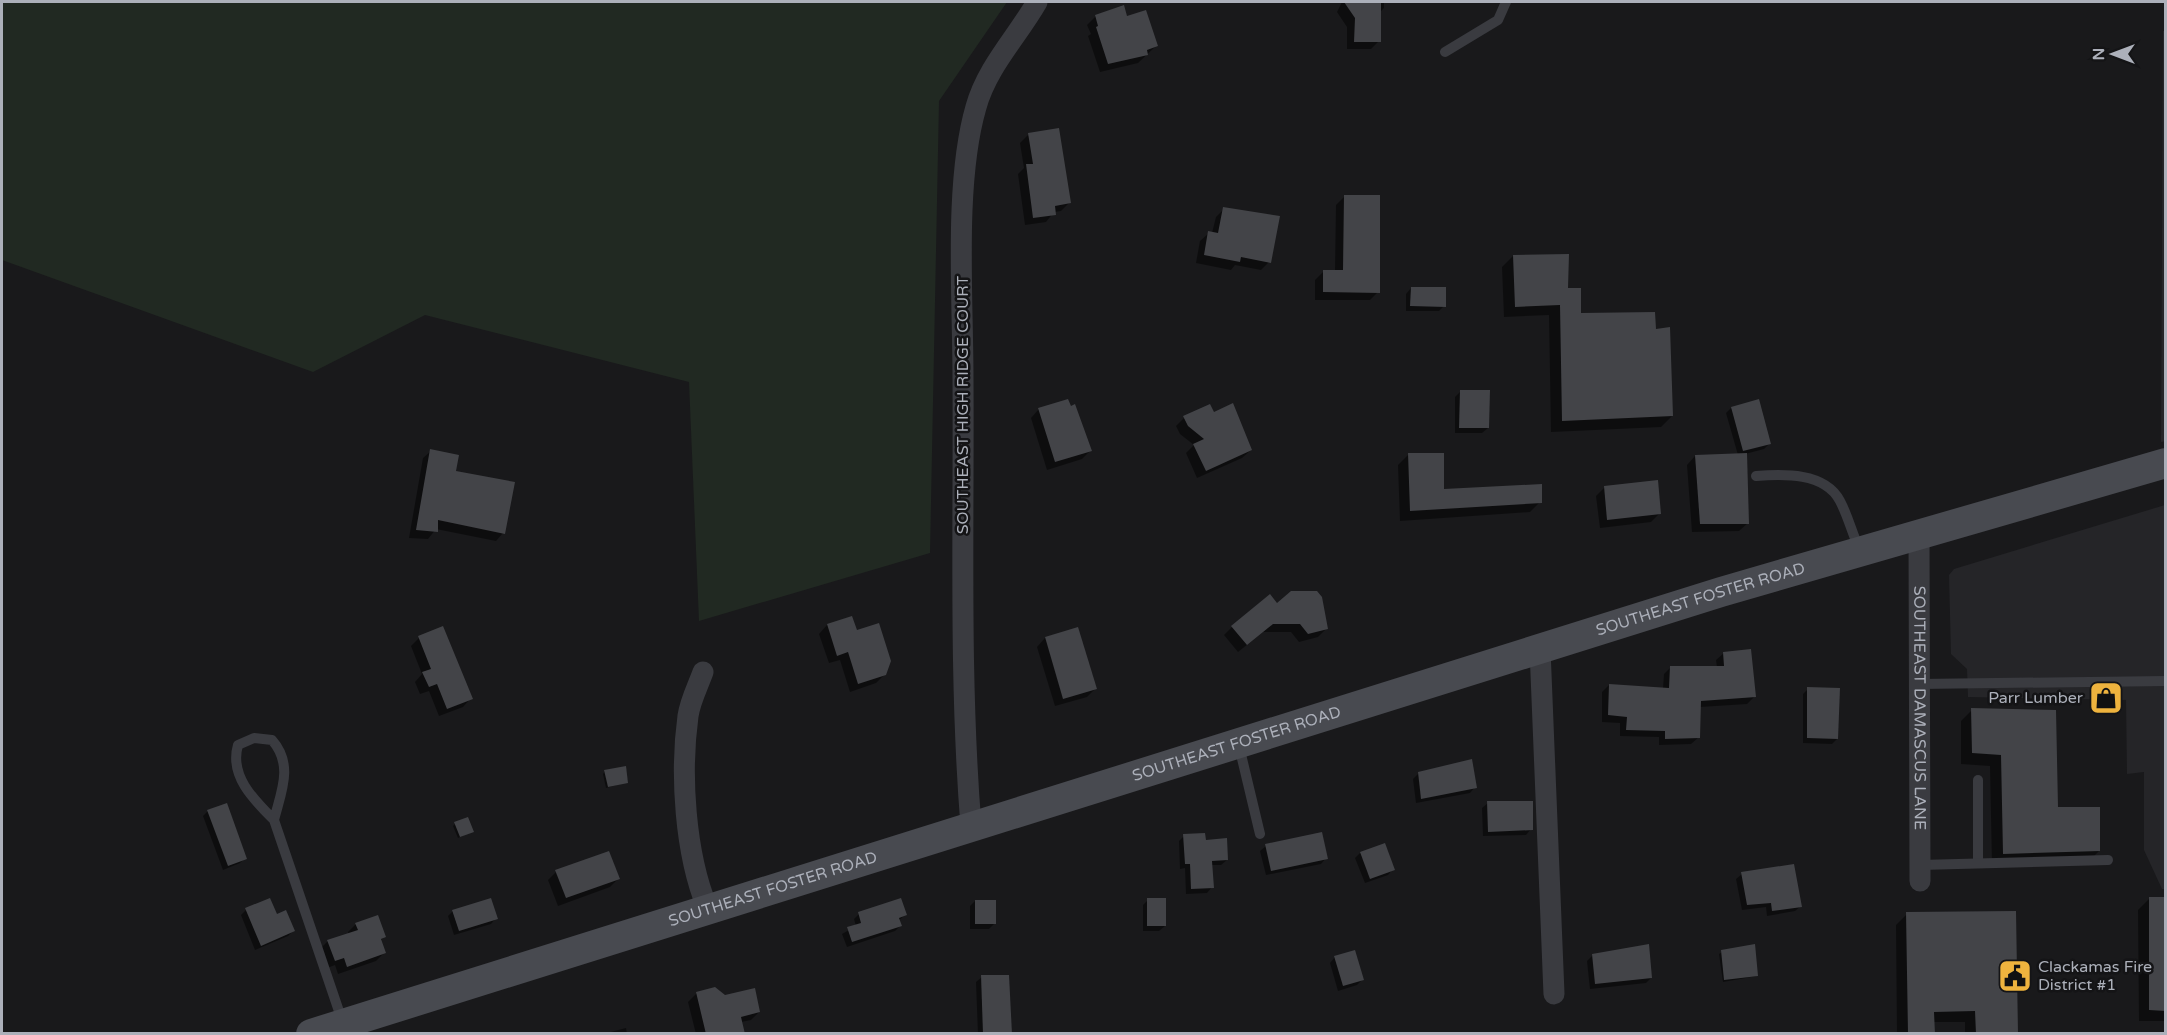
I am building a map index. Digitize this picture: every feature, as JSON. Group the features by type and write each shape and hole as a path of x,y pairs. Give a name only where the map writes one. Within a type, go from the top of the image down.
{"main road":[{"name":"SOUTHEAST FOSTER ROAD","path":"310,1034 1540,649 1861,551 2166,463"}],"street":[{"name":"SOUTHEAST HIGH RIDGE COURT","path":"971,826 964,694 963,256 967,157 976,106 990,74 1037,2"},
{"name":"SOUTHEAST DAMASCUS LANE","path":"1919,534 1920,873"},
{"path":"1540,649 1554,994"},
{"path":"703,672 688,714 685,777 691,850 698,885 707,908"}],"lane":[{"path":"1444,52 1498,20 1506,2"},
{"path":"1756,476 1802,476 1821,483 1840,499 1861,551"},
{"path":"1919,684 2166,681"},
{"path":"274,820 285,778 282,752 272,740 254,738 238,745 235,756 238,773 253,798 274,820 343,1023"},
{"path":"1239,743 1260,834"},
{"path":"1978,780 1978,863"},
{"path":"1920,873 1978,863 2108,860"}],"shaded area":[{"path":"2,2 1007,2 939,101 930,553 699,621 689,382 425,315 313,372 2,260"},
{"path":"2163,31 2166,31 2166,441 2161,442"},
{"name":"Parr Lumber","path":"2165,505 2165,889 2162,889 2144,850 2144,772 2127,774 2126,700 1968,697 1967,669 1951,654 1949,575 1954,569"}],"building":[{"path":"1344,2 1381,2 1381,42 1354,42 1355,18"},
{"path":"1124,5 1127,16 1146,10 1158,46 1147,50 1148,55 1108,64 1096,27 1098,26 1095,15"},
{"path":"1059,128 1071,203 1055,206 1056,215 1033,218 1026,164 1033,164 1028,133"},
{"path":"1344,195 1380,195 1380,293 1323,292 1323,270 1343,270"},
{"path":"1223,207 1280,216 1271,263 1241,257 1240,262 1204,255 1208,231 1218,233"},
{"path":"1569,254 1568,288 1581,288 1581,313 1655,312 1656,329 1670,327 1673,416 1562,421 1560,305 1515,307 1513,255"},
{"path":"1411,287 1446,287 1446,307 1410,306"},
{"path":"1460,390 1490,390 1489,428 1459,428"},
{"path":"1068,399 1071,406 1075,404 1092,451 1055,462 1038,408"},
{"path":"1759,399 1771,444 1743,451 1731,407"},
{"path":"1233,403 1252,450 1206,471 1193,444 1204,439 1188,426 1183,416 1210,404 1214,412"},
{"path":"430,449 459,455 456,471 515,482 505,534 438,520 438,532 416,530"},
{"path":"1408,453 1444,453 1444,489 1542,484 1542,503 1410,511"},
{"path":"1747,453 1749,524 1700,524 1695,455"},
{"path":"1658,480 1661,514 1607,520 1604,486"},
{"path":"1291,591 1317,591 1322,597 1328,629 1308,634 1300,624 1273,624 1247,645 1231,626 1270,594 1277,603"},
{"path":"852,616 857,630 879,623 891,661 886,675 858,684 848,652 837,656 827,624"},
{"path":"443,626 473,699 447,709 437,684 429,687 422,672 431,669 418,636"},
{"path":"1078,627 1097,689 1063,699 1045,637"},
{"path":"1751,649 1756,697 1701,701 1700,738 1665,739 1665,731 1626,730 1627,717 1608,715 1609,684 1669,688 1670,666 1724,666 1723,652"},
{"path":"1807,687 1840,688 1838,739 1807,738"},
{"path":"1971,708 2056,710 2058,807 2100,807 2100,851 2003,854 2001,755 1972,753"},
{"path":"1472,759 1477,788 1421,799 1418,772"},
{"path":"626,766 628,783 608,787 604,770"},
{"path":"1487,801 1533,801 1533,830 1488,832"},
{"path":"227,803 247,859 228,866 207,810"},
{"path":"468,817 474,832 460,837 454,822"},
{"path":"1322,832 1328,859 1271,871 1265,844"},
{"path":"1205,833 1206,840 1227,838 1228,860 1212,861 1214,888 1191,889 1190,864 1185,864 1183,834"},
{"path":"1385,843 1395,870 1370,879 1360,852"},
{"path":"609,851 620,879 566,898 555,870"},
{"path":"1794,864 1802,907 1772,911 1771,903 1747,905 1741,872"},
{"path":"2149,897 2166,897 2166,1011 2149,1010"},
{"path":"270,898 277,914 286,910 295,931 261,946 245,908"},
{"path":"491,898 498,919 459,931 452,910"},
{"path":"901,898 907,915 899,918 902,926 852,942 847,927 861,923 858,912"},
{"path":"1147,898 1166,898 1166,926 1147,926"},
{"path":"975,900 996,900 996,924 975,924"},
{"path":"2016,911 2018,1034 1976,1034 1975,1011 1934,1012 1935,1034 1908,1034 1906,912"},
{"path":"378,915 386,937 381,939 386,953 347,967 344,958 335,961 327,940 358,930 355,923"},
{"path":"1649,944 1652,978 1595,984 1592,954"},
{"path":"1755,944 1758,976 1724,980 1721,950"},
{"path":"1355,950 1364,980 1343,986 1334,956"},
{"path":"981,975 1009,975 1012,1034 983,1034"},
{"path":"715,987 725,995 755,988 760,1012 741,1017 745,1034 706,1034 696,992"}],"place":[{"name":"Parr Lumber","path":"2106,698"},
{"name":"Clackamas Fire District #1","path":"2015,976"}]}
